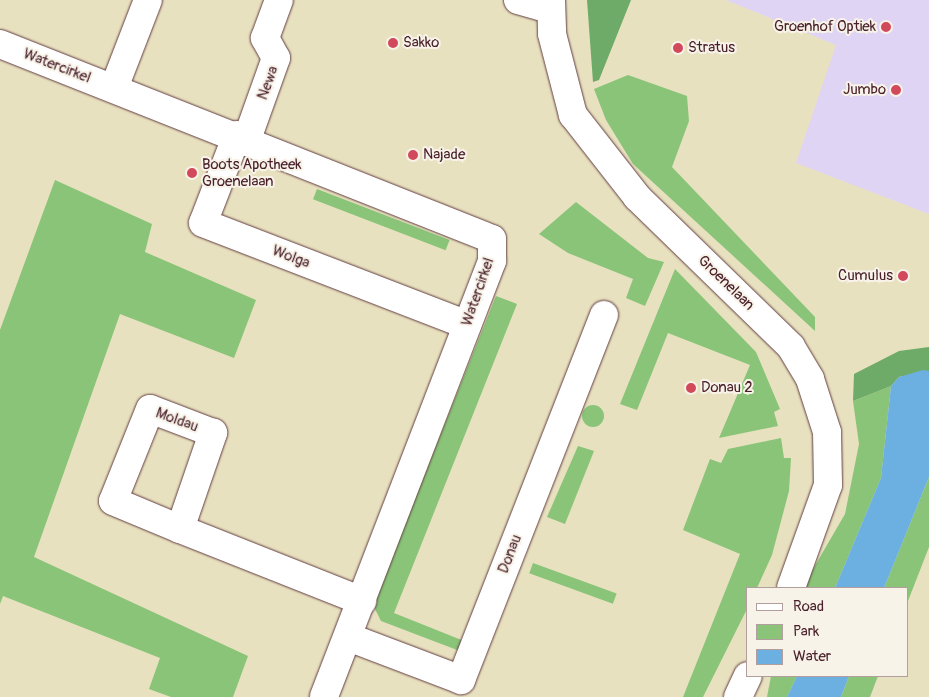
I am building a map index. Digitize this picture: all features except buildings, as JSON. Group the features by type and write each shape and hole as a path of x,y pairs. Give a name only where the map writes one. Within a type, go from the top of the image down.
{"street":[{"path":"114,88 148,0"},
{"name":"Newa","path":"242,137 276,58 265,38 279,0"},
{"path":"518,0 550,5"},
{"name":"Groenelaan","path":"550,5 572,115 637,197 791,347 810,379 827,432 828,485 791,587"},
{"name":"Watercirkel","path":"0,44 242,137 492,239 492,261 324,697"},
{"name":"Wolga","path":"242,137 203,223 467,325"},
{"name":"Donau","path":"348,637 461,680 604,315"},
{"path":"180,530 362,601"},
{"path":"738,697 748,677"}],"shaded area":[{"path":"726,0 929,0 929,214 796,163 836,45"}],"green space":[{"path":"587,0 631,0 599,80 593,82"},
{"path":"628,75 687,96 689,121 672,167 815,317 815,331 633,164 606,120 594,89"},
{"path":"55,180 152,224 145,252 256,300 234,358 120,314 34,557 248,656 233,697 171,697 149,689 160,658 3,596 0,604 0,330"},
{"path":"317,189 450,240 446,250 313,199"},
{"path":"576,202 648,258 664,262 645,306 626,298 633,279 568,253 539,234"},
{"path":"675,269 756,352 780,409 774,412 778,426 719,438 750,365 668,333 637,410 620,404"},
{"path":"496,296 517,304 394,613 469,643 465,653 381,621 375,609 376,596"},
{"path":"929,347 929,371 899,377 891,386 853,401 854,374 899,351"},
{"path":"891,386 881,478 835,587 795,587 813,569 845,514 859,444 853,401"},
{"path":"593,405 601,408 604,416 601,424 593,427 585,424 582,416 585,408"},
{"path":"781,438 784,458 791,458 789,491 772,555 757,587 746,587 746,611 703,697 683,697 740,554 683,530 710,459 721,463 728,449"},
{"path":"578,446 594,451 565,524 547,517"},
{"path":"929,477 929,547 909,598 909,587 884,587"},
{"path":"533,563 617,593 613,604 529,573"},
{"path":"771,677 797,677 787,697 767,697"},
{"path":"849,677 878,677 870,697 841,697"}],"water":[{"path":"923,370 929,371 929,477 884,587 835,587 881,478 891,386 899,377"},
{"path":"797,677 849,677 841,697 787,697"}],"place":[{"name":"Groenhof Optiek","path":"886,27"},
{"name":"Sakko","path":"393,43"},
{"name":"Stratus","path":"678,48"},
{"name":"Jumbo","path":"896,90"},
{"name":"Najade","path":"413,155"},
{"name":"Boots Apotheek Groenelaan","path":"192,173"},
{"name":"Cumulus","path":"903,276"},
{"name":"Donau 2","path":"691,388"}]}
